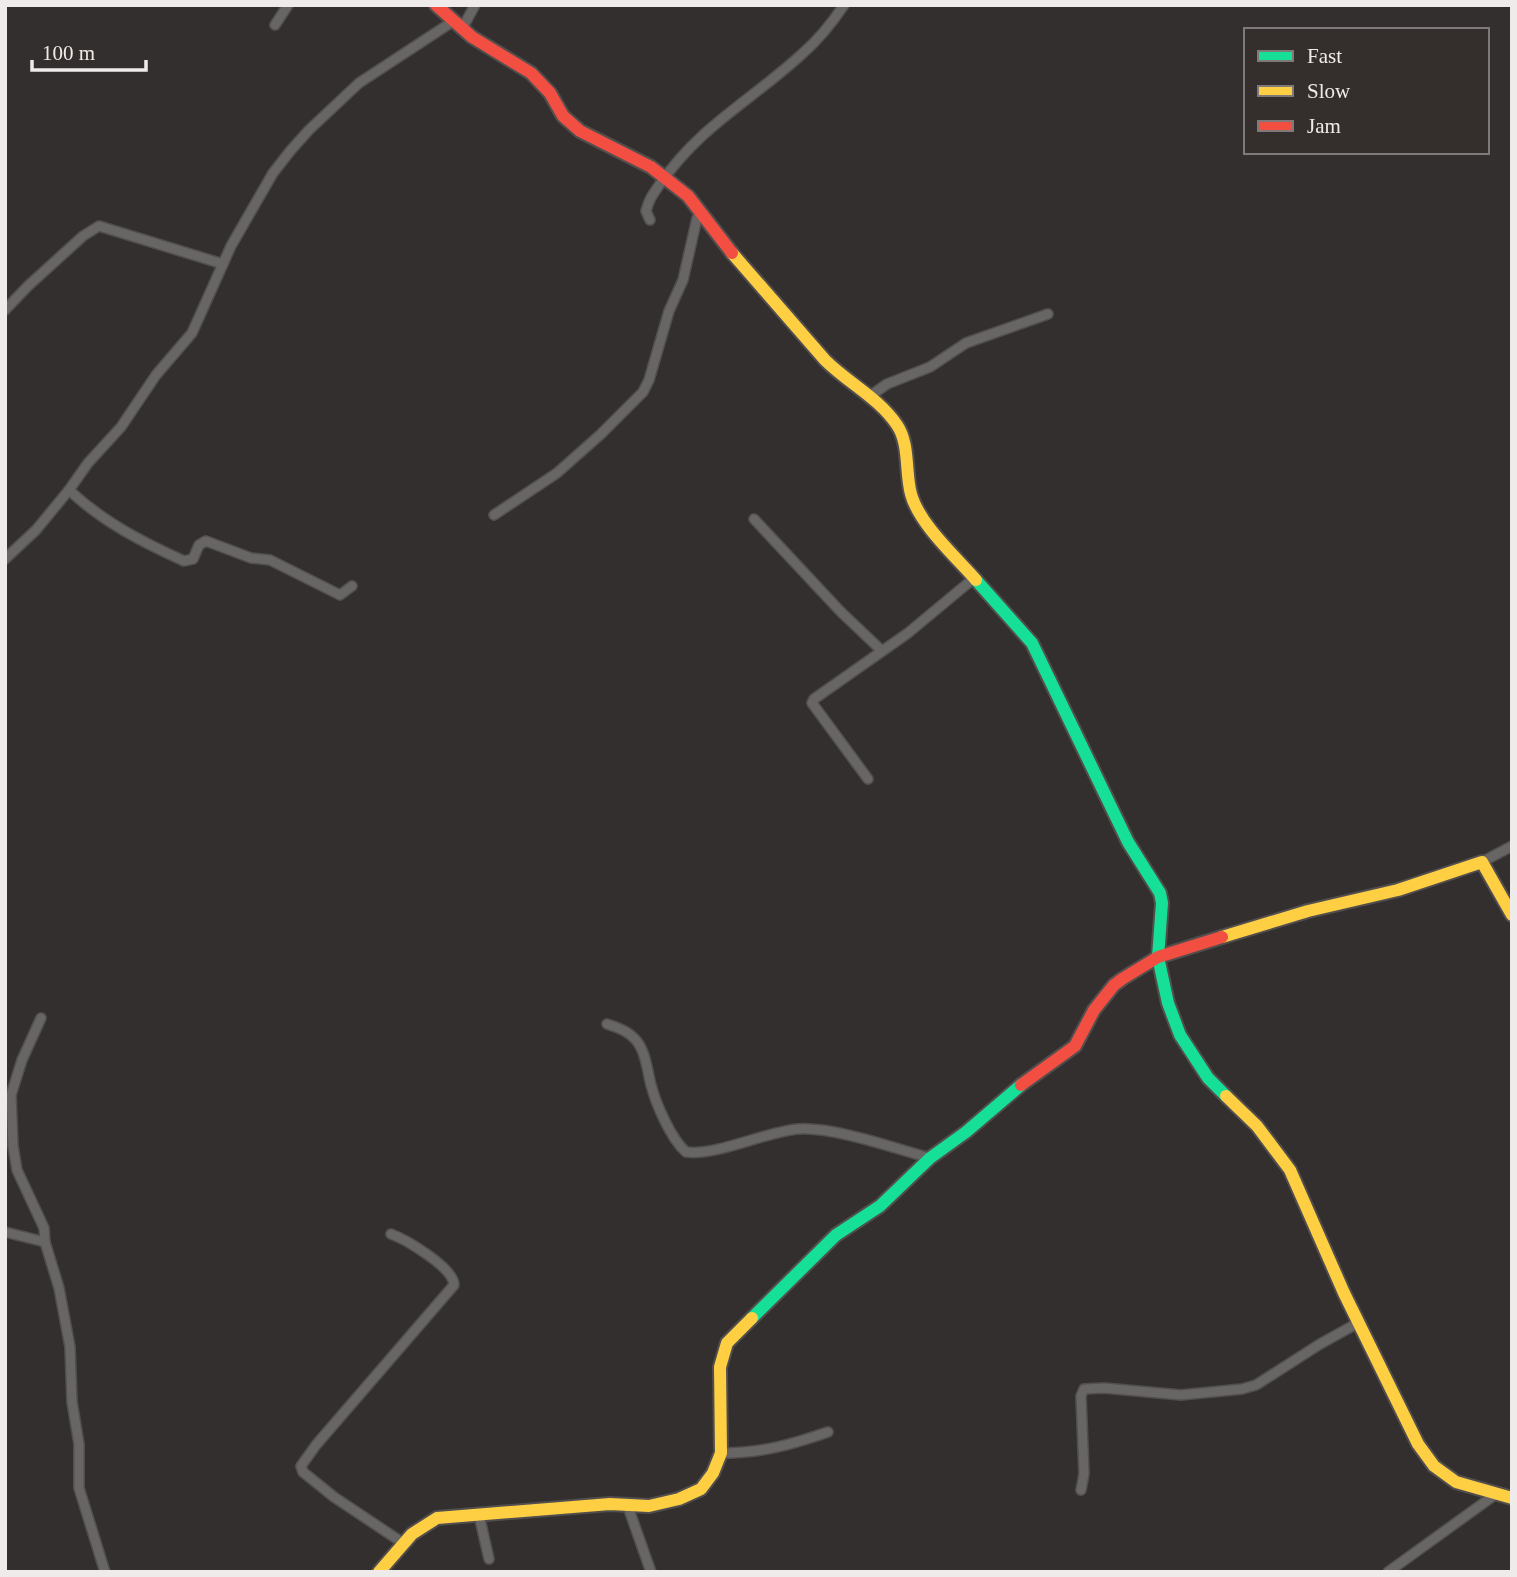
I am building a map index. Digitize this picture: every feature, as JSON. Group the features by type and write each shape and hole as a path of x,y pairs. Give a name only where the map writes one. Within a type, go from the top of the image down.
{"street":[{"path":"275,25 288,5"},
{"path":"436,5 489,49 531,74 550,93 563,116 580,131 638,159 665,176 688,196 734,255 824,360 870,396 891,417 901,433 908,485 916,508 973,579 1035,647 1128,842 1156,884 1161,903 1158,957 1170,1010 1180,1035 1208,1078 1257,1126 1290,1170 1412,1435 1425,1454 1434,1465 1456,1482 1512,1498"},
{"path":"5,559 36,530 88,463 121,427 156,374 192,333 223,264 273,173 309,130 359,83 457,25 475,5"},
{"path":"650,220 646,211 649,198 684,153 721,117 803,54 844,5"},
{"path":"494,515 557,473 643,392 669,311 683,280 697,218 704,215"},
{"path":"5,310 83,236 99,226 223,264"},
{"path":"870,396 887,384 930,367 966,343 1048,314"},
{"path":"69,490 90,510 113,525 184,561 193,559 199,545 206,541 251,558 270,560 340,595 352,586"},
{"path":"754,519 840,611 881,650"},
{"path":"868,779 812,703 814,699 908,633 973,579"},
{"path":"379,1572 424,1523 437,1518 626,1504 649,1506 692,1495 708,1481 721,1453 719,1367 727,1343 831,1240 880,1206 930,1158 966,1132 1018,1087 1075,1046 1094,1010 1114,985 1158,957 1308,911 1398,890 1482,862 1512,846"},
{"path":"1482,862 1512,915"},
{"path":"41,1018 10,1095 10,1122 17,1170 44,1228 45,1242 59,1288 70,1347 72,1402 79,1444 79,1488 105,1572"},
{"path":"607,1024 629,1034 642,1049 659,1108 678,1144 686,1152 703,1151 786,1131 809,1129 833,1132 930,1158"},
{"path":"5,1232 45,1242"},
{"path":"391,1234 428,1255 452,1276 454,1283 301,1466 303,1472 334,1497 404,1543"},
{"path":"1081,1490 1084,1474 1081,1396 1084,1389 1104,1388 1181,1395 1242,1390 1256,1385 1320,1344 1359,1323"},
{"path":"721,1453 772,1450 828,1432"},
{"path":"1388,1572 1496,1494"},
{"path":"626,1504 651,1572"},
{"path":"479,1515 489,1559"}],"traffic: fast":[{"path":"976,580 1032,643 1128,842 1160,893 1162,903 1158,957 1168,1003 1180,1035 1208,1078 1226,1096"},
{"path":"752,1318 836,1235 880,1206 930,1158 966,1132 1021,1085"}],"traffic: slow":[{"path":"732,253 825,360 890,415 904,441 909,486 915,505 930,528 976,580"},
{"path":"1222,937 1308,911 1398,890 1482,862 1512,915"},
{"path":"1226,1096 1257,1126 1290,1170 1344,1293 1418,1444 1434,1466 1456,1482 1512,1498"},
{"path":"379,1572 412,1534 437,1518 610,1504 649,1506 679,1499 701,1489 713,1473 721,1453 720,1367 727,1343 752,1318"}],"traffic: jam":[{"path":"436,5 472,37 531,73 550,93 563,116 580,131 651,167 688,196 732,253"},
{"path":"1021,1085 1075,1046 1094,1010 1122,979 1158,957 1222,937"}]}
